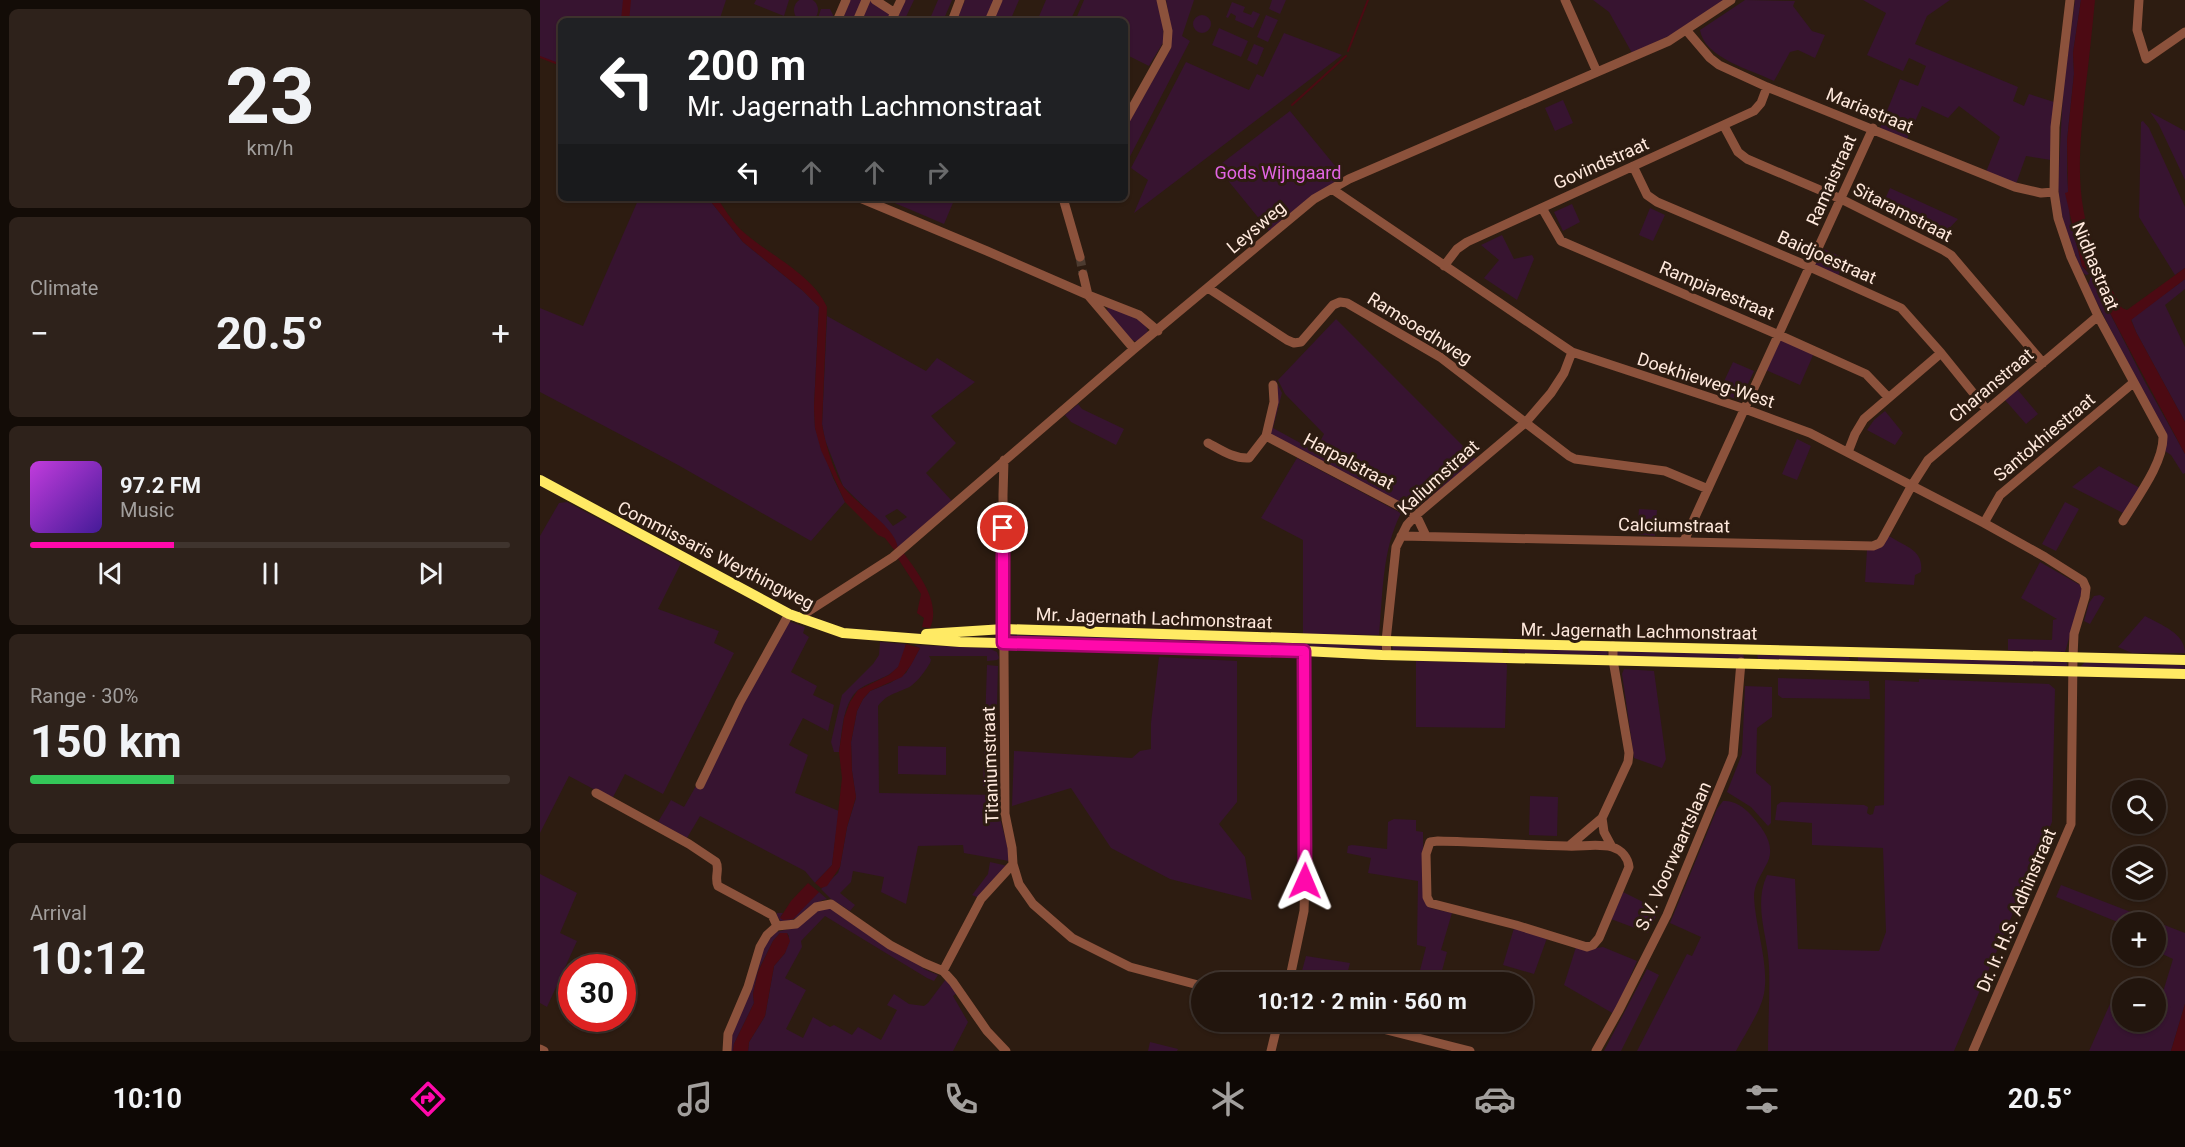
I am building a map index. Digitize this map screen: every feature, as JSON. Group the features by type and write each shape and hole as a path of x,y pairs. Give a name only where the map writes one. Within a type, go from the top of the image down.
{"main road":[{"name":"Commissaris Weythingweg","path":"540,480 793,616 843,633 884,636"},
{"name":"Mr. Jagernath Lachmonstraat","path":"884,636 1004,629 1386,641 2185,660"},
{"name":"Mr. Jagernath Lachmonstraat","path":"884,636 1003,643 1387,655 2185,674"},
{"path":"1745,663 1749,650"},
{"path":"1850,652 1850,665"}],"street":[{"path":"838,18 846,0"},
{"path":"858,18 866,0"},
{"path":"875,0 893,17 901,0"},
{"path":"953,18 960,0"},
{"path":"989,18 998,0"},
{"path":"1128,116 1167,46 1168,31 1161,0"},
{"path":"1565,0 1598,72"},
{"name":"Leysweg","path":"793,616 893,557 1134,349 1314,199 1349,179 1669,41 1688,31 1731,0"},
{"name":"Nidhastraat","path":"2070,0 2055,127 2054,192 2058,218 2063,238 2098,316 2160,430 2163,442 2153,470 2122,521"},
{"path":"2139,0 2138,30 2146,59 2185,33"},
{"name":"Mariastraat","path":"1688,31 1710,58 1719,65 1767,87 2015,187 2041,193 2054,192"},
{"name":"Govindstraat","path":"1444,266 1457,249 1467,242 1724,126 1759,107 1767,87"},
{"name":"Sitaramstraat","path":"1724,126 1742,156 1841,199 1951,255 2043,363"},
{"name":"Ramaistraat","path":"1684,541 1873,128"},
{"name":"Baidjoestraat","path":"1633,166 1647,195 1657,202 1901,308 1987,410"},
{"name":"Doekhieweg-West","path":"1332,189 1572,352 1810,433 1984,523 2083,581"},
{"path":"867,201 1139,315 1158,330"},
{"path":"1066,201 1080,257"},
{"name":"Rampiarestraat","path":"1542,208 1561,241 1779,334 1866,374 1888,397"},
{"path":"1083,274 1088,295 1134,349"},
{"name":"Ramsoedhweg","path":"1208,288 1294,343 1301,342 1333,305 1340,302 1347,303 1440,357 1526,422"},
{"name":"Charanstraat","path":"1911,485 1928,460 2098,316"},
{"name":"Kaliumstraat","path":"1387,655 1386,641 1396,547 1407,525 1526,422 1551,393 1564,373 1572,352"},
{"path":"1848,452 1864,419 1941,353"},
{"name":"Santokhiestraat","path":"1984,523 2000,495 2133,383"},
{"path":"1208,443 1231,455 1249,458 1266,436 1274,402 1273,385"},
{"path":"1526,422 1575,459 1665,471 1708,489"},
{"name":"Harpalstraat","path":"1266,436 1416,515"},
{"path":"1003,643 1004,460"},
{"name":"Calciumstraat","path":"1401,536 1873,546 1880,543 1911,485"},
{"path":"1416,515 1426,536"},
{"name":"Dr. Ir. H.S. Adhinstraat","path":"1973,1051 2071,824 2072,671 2074,634 2085,597 2086,588 2083,581"},
{"path":"700,785 740,702 793,616"},
{"name":"Titaniumstraat","path":"1003,643 1005,814 1018,884 1033,904 1072,938 1135,969 1191,983"},
{"path":"1569,846 1602,818 1628,762 1629,753 1613,660 1613,646"},
{"path":"1291,972 1304,911 1306,837 1304,651"},
{"name":"S.V. Voorwaartslaan","path":"1596,1051 1666,915 1733,756 1745,663"},
{"path":"596,793 689,844 716,862 718,886 772,915 777,926"},
{"path":"1602,818 1604,832 1612,847 1627,858 1629,867 1603,932 1597,942 1590,946 1516,924 1434,905 1427,897 1426,854 1430,842 1612,847"},
{"path":"943,971 981,899 1013,864"},
{"path":"727,1051 728,1034 760,947 772,929 777,926 796,924 816,907 831,903 890,945 943,971 987,1031 1006,1051"},
{"path":"1271,1051 1276,1032"},
{"path":"1395,1032 1470,1051"}],"green space":[{"path":"802,-1 810,-1 817,6 817,14 814,18 798,18 795,14 795,6"},
{"path":"540,0 726,0 720,18 558,18 558,64 540,57"},
{"path":"756,0 789,0 784,16 754,4"},
{"path":"850,0 863,0 855,18 843,18"},
{"path":"868,0 872,0 892,14 890,18 861,18"},
{"path":"902,0 914,0 905,18 894,18"},
{"path":"938,0 952,0 944,18 930,18"},
{"path":"965,0 996,0 987,18 957,18"},
{"path":"1000,0 1019,0 1011,18 992,18"},
{"path":"1046,0 1080,0 1071,18 1038,18"},
{"path":"1084,0 1158,0 1162,12 1164,41 1149,66 1128,56 1128,18 1076,18"},
{"path":"1166,0 1194,0 1182,36 1190,41 1128,160 1128,124 1171,48 1171,27"},
{"path":"1272,0 1286,0 1280,14 1269,9"},
{"path":"1593,0 1725,0 1671,35 1632,53 1609,12"},
{"path":"1745,0 1795,1 1793,6 1812,31 1825,35 1815,58 1798,50 1790,52 1774,81 1719,56 1703,40 1700,30"},
{"path":"1863,0 1950,0 1927,16 1915,44 2018,87 2013,101 2024,106 2029,94 2054,102 2051,160 2026,156 2016,184 1986,172 2000,137 1959,106 1948,118 1922,106 1907,139 1880,128 1900,79 1918,86 1926,66 1909,58 1903,71 1867,55 1886,13"},
{"path":"2075,0 2081,0 2073,53 2074,74 2067,141 2067,172 2070,220 2082,266 2089,274 2086,275 2082,272 2067,236 2058,187 2063,90"},
{"path":"1232,2 1245,7 1243,12 1251,15 1253,11 1260,14 1253,28 1235,20 1236,16 1231,13 1228,18 1226,17"},
{"path":"821,9 830,9 834,17 834,18 818,18"},
{"path":"1198,15 1206,15 1211,20 1209,31 1198,33 1193,28 1193,20"},
{"path":"1266,15 1278,20 1268,42 1257,37"},
{"path":"1219,28 1248,41 1241,57 1212,45"},
{"path":"1284,33 1342,55 1134,213 1148,180 1131,168 1186,62 1249,90 1257,74 1263,77"},
{"path":"1254,44 1264,48 1257,65 1247,60"},
{"path":"1563,100 1573,123 1555,131 1545,108"},
{"name":"Gods Wijngaard","path":"1290,111 1345,178 1270,232 1217,167"},
{"path":"2150,112 2185,131 2185,180 2159,125"},
{"path":"2143,121 2149,128 2185,207 2185,268 2175,275 2139,217 2141,122"},
{"path":"1890,188 1958,219 1941,237 1881,208"},
{"path":"638,201 710,201 743,242 802,290 819,307 815,428 833,478 845,502 811,541 678,465 540,392 540,308 583,326"},
{"path":"890,201 954,201 944,224"},
{"path":"1572,204 1580,222 1563,231 1554,212"},
{"path":"1650,208 1665,215 1653,241 1639,235"},
{"path":"1502,235 1514,259 1532,255 1534,259 1517,300 1484,278 1499,260 1481,245"},
{"path":"1822,248 1846,259 1838,276 1815,264"},
{"path":"2091,276 2185,454 2185,473 2183,474 2171,455 2165,451 2131,370 2088,285"},
{"path":"2185,279 2185,289 2165,305 2185,347 2185,422 2131,319"},
{"path":"1108,306 1141,320 1145,323 1148,332 1138,342 1131,340 1107,312"},
{"path":"827,316 926,371 937,358 975,382 931,416 956,443 926,473 952,501 898,549 889,531 843,486 825,440 822,424","holes":["897,509 907,517 893,526 885,516"]},
{"path":"1336,319 1476,459 1415,511 1269,433 1275,379 1282,393 1273,428 1315,451 1324,434 1285,394 1278,380"},
{"path":"1781,340 1814,353 1800,385 1766,370"},
{"path":"1733,362 1754,371 1740,401 1719,392"},
{"path":"2017,389 2038,414 2026,424 2005,400"},
{"path":"1078,404 1082,409 1124,429 1116,445 1071,422 1065,415"},
{"path":"1885,411 1903,433 1895,445 1867,430"},
{"path":"1797,439 1811,446 1797,480 1782,474"},
{"path":"1297,458 1401,513 1387,557 1379,635 1303,634 1303,540 1261,518"},
{"path":"2099,466 2140,488 2123,513 2072,487"},
{"path":"567,502 681,563 658,609 719,631 714,643 734,653 663,794 625,774 612,799 569,776 540,833 540,536 559,503"},
{"path":"2065,502 2079,509 2056,551 2042,544"},
{"path":"1639,509 1657,510 1655,536 1637,534"},
{"path":"1889,536 1913,550 1920,559 1921,572 1915,575 1914,585 1865,582 1867,550 1879,547"},
{"path":"2040,562 2080,585 2082,591 2065,652 2008,650 2008,639 2052,640 2053,620 2057,619 2021,598"},
{"path":"2100,595 2105,598 2090,624 2084,621 2089,603 2094,596"},
{"path":"2145,616 2177,635 2184,646 2185,653 2132,653 2118,647"},
{"path":"791,622 805,627 803,633 809,637 791,672 817,686 813,695 834,705 828,731 803,718 789,745 808,755 795,793 839,811 832,865 815,883 805,871 700,816 687,838 658,822 671,800 684,807 696,786 701,789 742,703 787,623"},
{"path":"1011,634 1135,638 1138,642 1009,639"},
{"path":"1148,638 1381,645 1382,647 1381,650 1176,643 1147,640"},
{"path":"880,642 906,644 902,661 894,671 862,687 852,697 844,717 839,752 834,752 831,742 842,695 873,664 879,655"},
{"path":"914,645 988,648 997,652 999,658 987,661 987,656 929,656 930,663 917,681 882,701 878,706 879,793 999,795 1000,818 1009,852 1009,861 964,853 963,845 918,846 906,904 881,892 884,877 853,871 851,882 840,893 855,905 850,911 831,899 821,889 838,873 847,827 856,798 851,742 857,711 870,691 906,673 920,648"},
{"path":"1392,645 1502,648 1503,651 1502,653 1393,650"},
{"path":"1507,648 1606,651 1608,653 1607,655 1509,653"},
{"path":"1616,650 1743,654 1744,659 1618,656"},
{"path":"1757,654 1849,657 1850,661 1758,659"},
{"path":"1159,657 1237,661 1237,802 1219,824 1245,857 1252,900 1170,879 1111,848 1071,788 1012,806 1014,751 1132,758 1140,751 1151,749 1151,723"},
{"path":"1858,657 2065,662 2067,667 1858,662"},
{"path":"1416,661 1506,663 1505,728 1416,727"},
{"path":"2085,662 2177,665 2184,666 2185,669 2080,667"},
{"path":"987,665 998,666 995,785 983,786"},
{"path":"1624,669 1654,671 1666,759 1662,768 1634,758 1622,674"},
{"path":"1778,678 1869,681 1870,699 1782,698 1778,695"},
{"path":"1919,679 2049,684 2055,689 2052,822 1954,1051 1768,1051 1769,967 1761,910 1761,898 1767,875 1795,879 1798,949 1879,951 1886,932 1883,848 1812,845 1812,823 1775,820 1777,805 1781,802 1864,805 1868,807 1867,813 1870,815 1873,814 1875,806 1884,805 1885,680 1919,682"},
{"path":"1745,686 1772,687 1772,717 1757,728 1756,773 1771,786 1771,823 1768,826 1751,807 1727,792 1742,754"},
{"path":"898,746 946,747 946,775 898,774"},
{"path":"1530,796 1558,797 1557,836 1529,835"},
{"path":"1723,801 1735,803 1748,812 1765,833 1770,846 1769,860 1754,893 1765,974 1761,1004 1736,1051 1637,1051 1687,954 1692,956 1701,937 1670,923 1717,809"},
{"path":"1394,819 1416,820 1416,831 1423,832 1424,900 1430,908 1452,913 1441,950 1447,952 1442,972 1420,972 1426,947 1417,945 1418,881 1368,873 1371,858 1347,853 1348,846 1352,845 1387,849 1388,822"},
{"path":"990,862 1008,866 979,898 972,895 988,874"},
{"path":"540,874 577,893 560,933 577,941 571,954 558,954 558,983 547,1007 540,1003"},
{"path":"2061,885 2131,912 2112,912 2112,920 2056,897"},
{"path":"819,892 827,899 820,901 795,919 781,922 777,913 783,913 780,917"},
{"path":"1623,892 1659,910 1648,933 1611,919"},
{"path":"834,909 926,970 938,975 934,981 927,978 825,916 801,941 802,947 785,978 806,990 786,1029 803,1038 813,1017 830,1027 834,1025 852,1035 858,1027 881,1040 897,1010 887,1005 894,994 909,1004 924,1006 946,979 957,993 953,996 968,1022 953,1051 748,1051 749,1042 765,1016 774,966 785,953 789,936 787,933 780,933 773,941 758,971 753,994 754,1003 734,1044 733,1051 729,1051 731,1036 765,944 776,932 798,927 818,910"},
{"path":"2166,926 2185,933 2185,1004 2171,1051 2089,1051 2110,1004 2112,1005 2112,1032 2166,1032 2166,982 2173,959 2166,956"},
{"path":"1514,928 1547,938 1534,974 1503,965"},
{"path":"1576,947 1590,949 1603,947 1637,961 1614,1014 1564,985"},
{"path":"1306,956 1350,963 1348,972 1302,972"},
{"path":"1647,969 1659,975 1621,1051 1604,1051"},
{"path":"1150,1042 1178,1049 1177,1051 1148,1051"}],"shaded area":[{"path":"2081,0 2095,0 2083,115 2080,179 2085,220 2100,263 2087,270 2082,266 2065,193 2068,192 2067,141 2074,74 2073,53"},
{"path":"710,201 719,201 740,229 811,284 827,307 822,424 827,447 843,486 890,532 896,540 898,549 895,551 885,538 878,535 845,502 821,450 815,428 814,407 819,307 802,290 743,242"},
{"path":"2185,268 2185,279 2131,320 2185,422 2185,454 2093,281 2104,275 2122,308 2127,310"},
{"path":"903,552 921,578 930,598 933,618 930,628 922,627 924,618 917,613 921,594 897,557"},
{"path":"906,644 920,648 911,665 902,677 870,691 857,711 851,742 856,797 847,827 840,867 827,886 821,888 815,883 832,865 842,778 839,752 844,718 858,690 889,675 898,667"},
{"path":"808,883 819,892 793,919 780,918 791,901"},
{"path":"780,933 787,933 790,941 785,953 774,966 765,1016 749,1042 748,1051 733,1051 734,1044 754,1003 753,994 758,972 773,941"},
{"path":"2185,1004 2185,1051 2171,1051"}],"waterway":[{"path":"625,18 627,0"},
{"path":"1348,51 1368,0"},
{"path":"1292,105 1346,56"},
{"path":"540,57 558,64"}],"tunnel":[{"path":"1080,257 1083,274"}],"route":[{"path":"1003,528 1003,643 1304,651 1305,881"}]}
